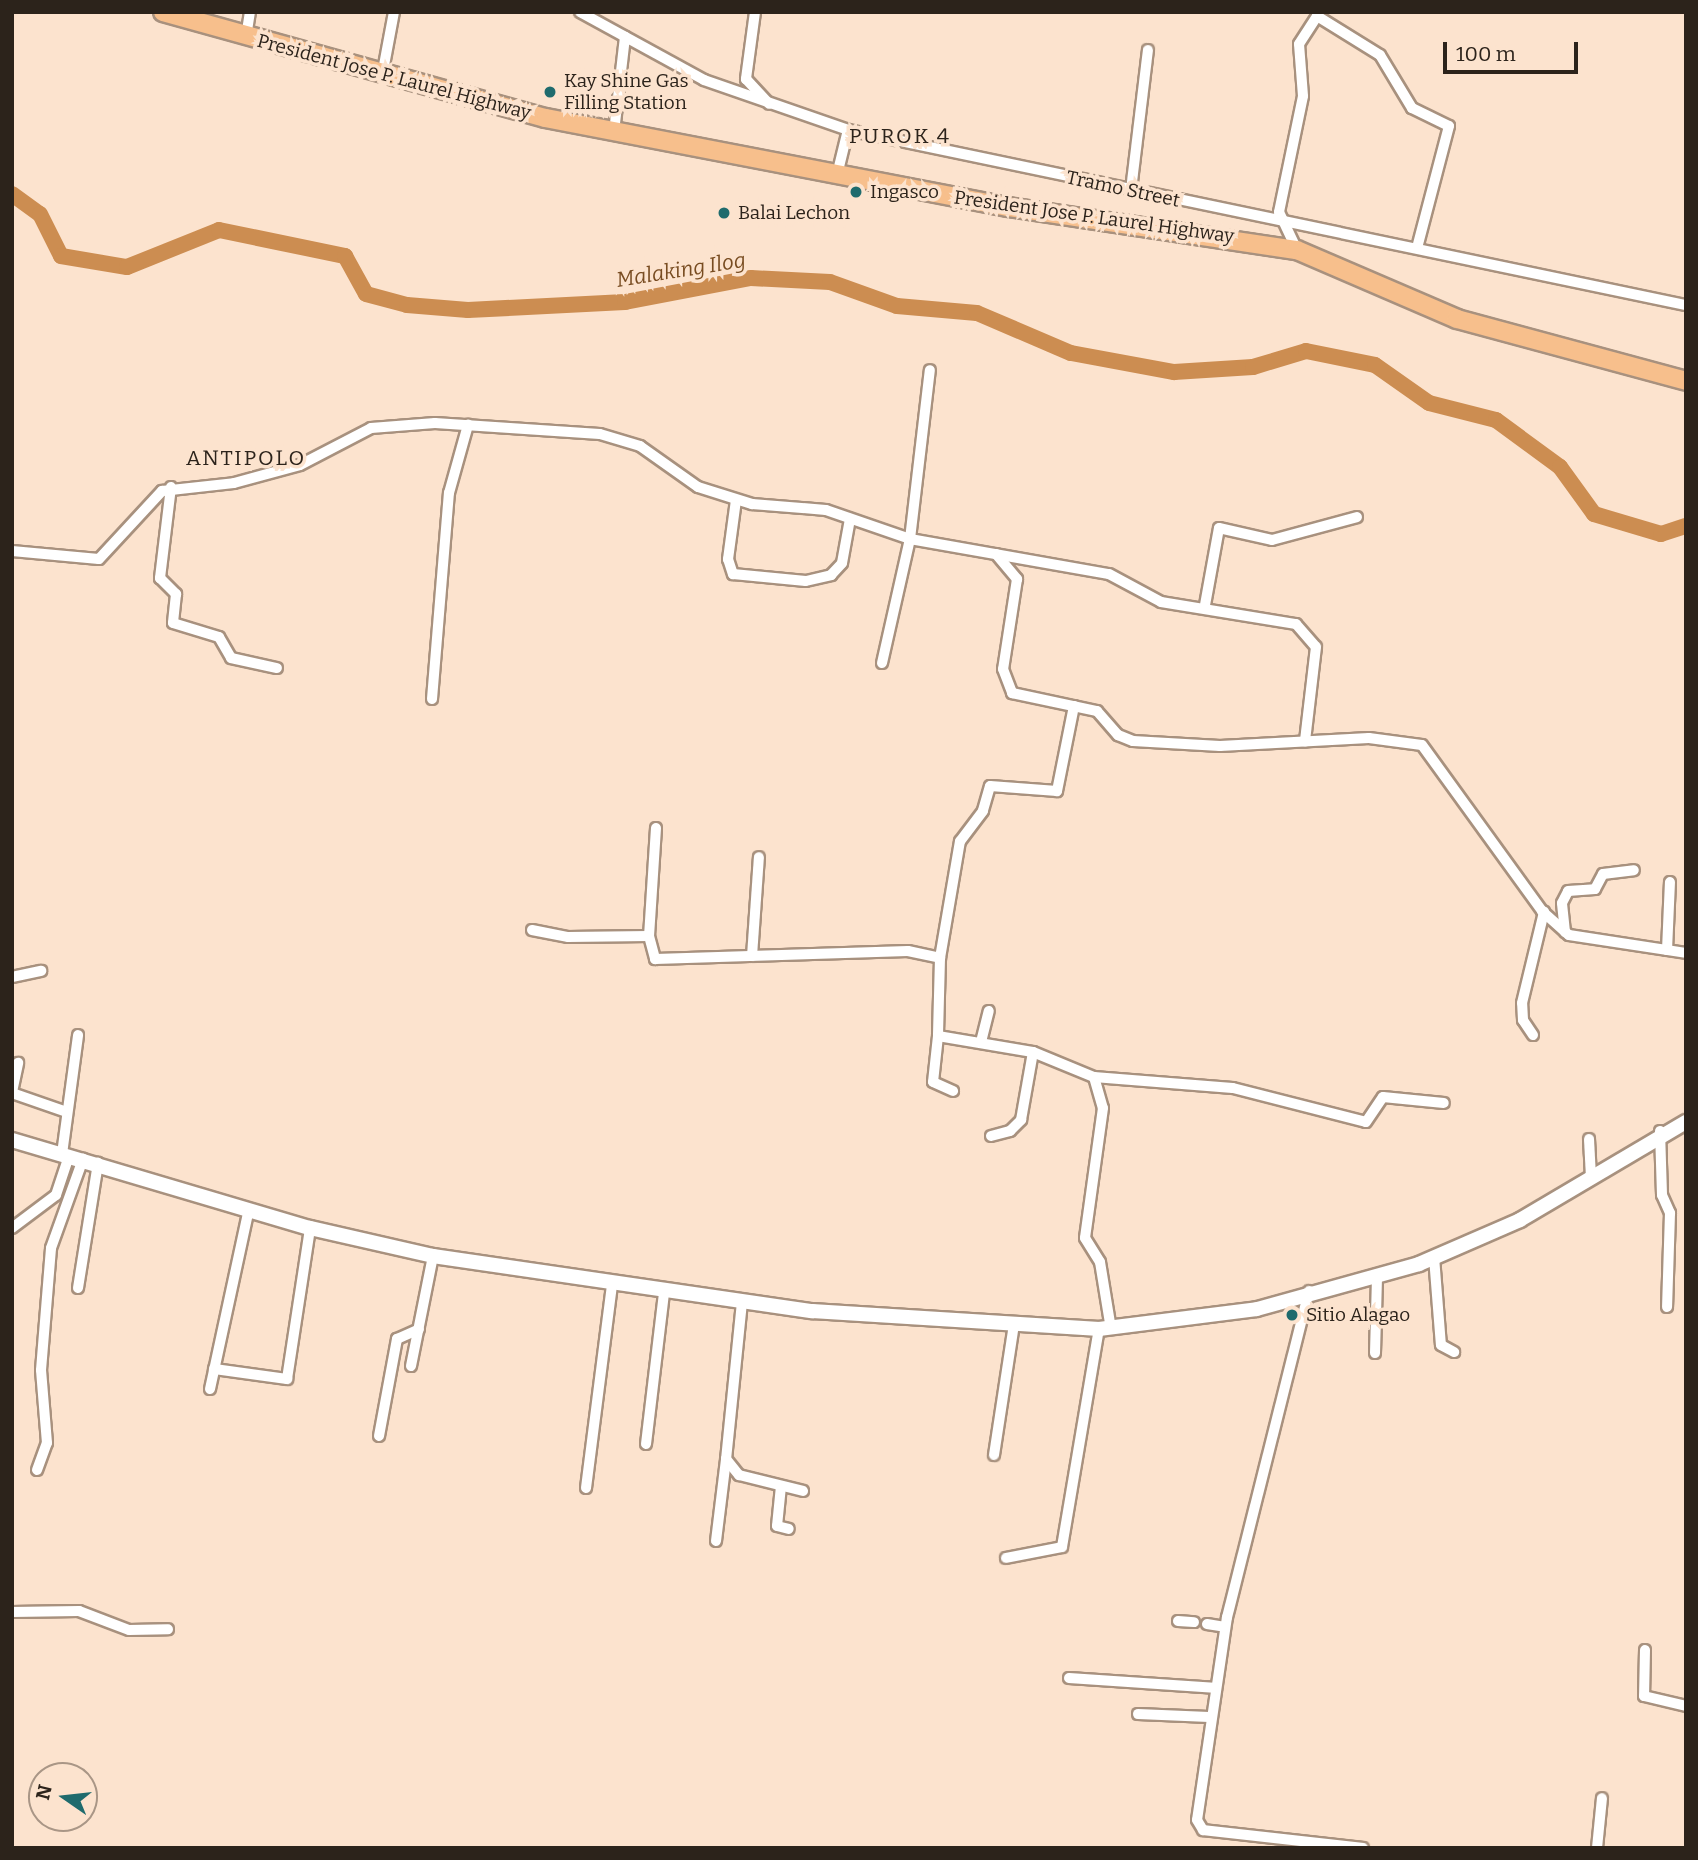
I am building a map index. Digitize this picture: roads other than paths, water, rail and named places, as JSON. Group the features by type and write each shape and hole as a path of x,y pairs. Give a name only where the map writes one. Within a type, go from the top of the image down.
{"highway":[{"name":"President Jose P. Laurel Highway","path":"163,12 382,76 614,132 837,175 1297,250 1457,319 1686,382"}],"street":[{"path":"246,37 250,12"},
{"path":"382,76 394,12"},
{"name":"Tramo Street","path":"580,12 704,80 771,106 848,130 1686,305"},
{"path":"755,12 746,79 771,106"},
{"path":"1297,250 1279,222 1303,96 1299,44 1317,16 1331,19 1380,55 1412,108 1449,126 1451,138 1416,248"},
{"path":"614,132 625,37"},
{"path":"1132,190 1148,50"},
{"path":"837,175 848,130"},
{"path":"882,663 910,539 930,370"},
{"path":"432,699 449,493 468,425"},
{"path":"12,551 99,559 171,487 234,483 300,465 371,428 468,425 621,440 698,487 736,500 826,510 910,539 1109,574 1161,602 1205,605 1296,624 1311,634 1316,647 1305,741"},
{"path":"171,487 160,578 176,594 174,625 216,635 231,658 277,668"},
{"path":"736,500 727,559 733,573 806,581 831,575 842,563 850,519"},
{"path":"1205,605 1219,528 1272,540 1357,517"},
{"path":"994,552 1017,579 1003,670 1006,688 1104,715 1118,735 1133,741 1220,747 1388,738 1422,745 1544,912 1565,932 1589,942 1686,953"},
{"path":"953,1091 933,1082 938,1036 940,958 960,841 983,811 990,786 1057,791 1074,706"},
{"path":"656,828 649,936 655,960 908,951 940,958"},
{"path":"752,956 759,857"},
{"path":"1565,932 1562,903 1568,891 1595,889 1603,874 1634,870"},
{"path":"1667,950 1670,882"},
{"path":"1534,1035 1523,1020 1522,1003 1544,912"},
{"path":"532,930 568,937 649,936"},
{"path":"12,977 41,971"},
{"path":"981,1042 989,1012"},
{"path":"37,1470 47,1443 41,1370 51,1248 71,1156 67,1112 78,1035"},
{"path":"938,1036 1033,1052 1094,1077 1233,1088 1366,1122 1383,1097 1444,1103"},
{"path":"992,1136 1016,1128 1021,1119 1022,1083 1033,1052"},
{"path":"18,1063 12,1092 67,1112"},
{"path":"1006,1559 1062,1547 1105,1329 1100,1262 1085,1238 1103,1108 1094,1077"},
{"path":"12,1140 98,1163 310,1228 433,1256 742,1302 1014,1325 1105,1329 1257,1308 1377,1276 1434,1257 1520,1220 1660,1131 1686,1122"},
{"path":"1660,1131 1662,1195 1670,1213 1667,1307"},
{"path":"1589,1139 1591,1174"},
{"path":"12,1228 56,1195 71,1156"},
{"path":"78,1288 98,1163"},
{"path":"210,1390 249,1209"},
{"path":"214,1369 287,1379 310,1228"},
{"path":"411,1366 433,1256"},
{"path":"1434,1257 1441,1345 1454,1352"},
{"path":"1376,1353 1377,1276"},
{"path":"586,1488 612,1284"},
{"path":"646,1444 664,1292"},
{"path":"1309,1292 1225,1627 1209,1717 1197,1820 1203,1830 1363,1848"},
{"path":"716,1541 742,1302"},
{"path":"994,1455 1014,1325"},
{"path":"379,1436 397,1339 419,1329"},
{"path":"726,1459 739,1475 803,1492"},
{"path":"781,1486 777,1526 789,1529"},
{"path":"12,1612 79,1611 129,1630 168,1629"},
{"path":"1178,1621 1194,1622"},
{"path":"1207,1624 1225,1627"},
{"path":"1646,1650 1644,1696 1686,1706"},
{"path":"1069,1678 1214,1688"},
{"path":"1138,1714 1209,1717"},
{"path":"1597,1848 1602,1798"}],"waterway":[{"name":"Malaking Ilog","path":"12,194 40,214 61,256 127,267 219,230 345,256 366,294 407,305 468,310 625,302 751,278 830,282 897,306 977,313 1071,353 1174,372 1253,367 1306,351 1375,365 1429,403 1496,420 1560,467 1594,514 1661,534 1686,526"}],"place":[{"name":"Kay Shine Gas Filling Station","path":"550,92"},
{"name":"Ingasco","path":"856,192"},
{"name":"Balai Lechon","path":"724,213"},
{"name":"Sitio Alagao","path":"1292,1315"}],"district":[{"name":"PUROK 4","path":"900,136"},
{"name":"ANTIPOLO","path":"246,458"}]}
